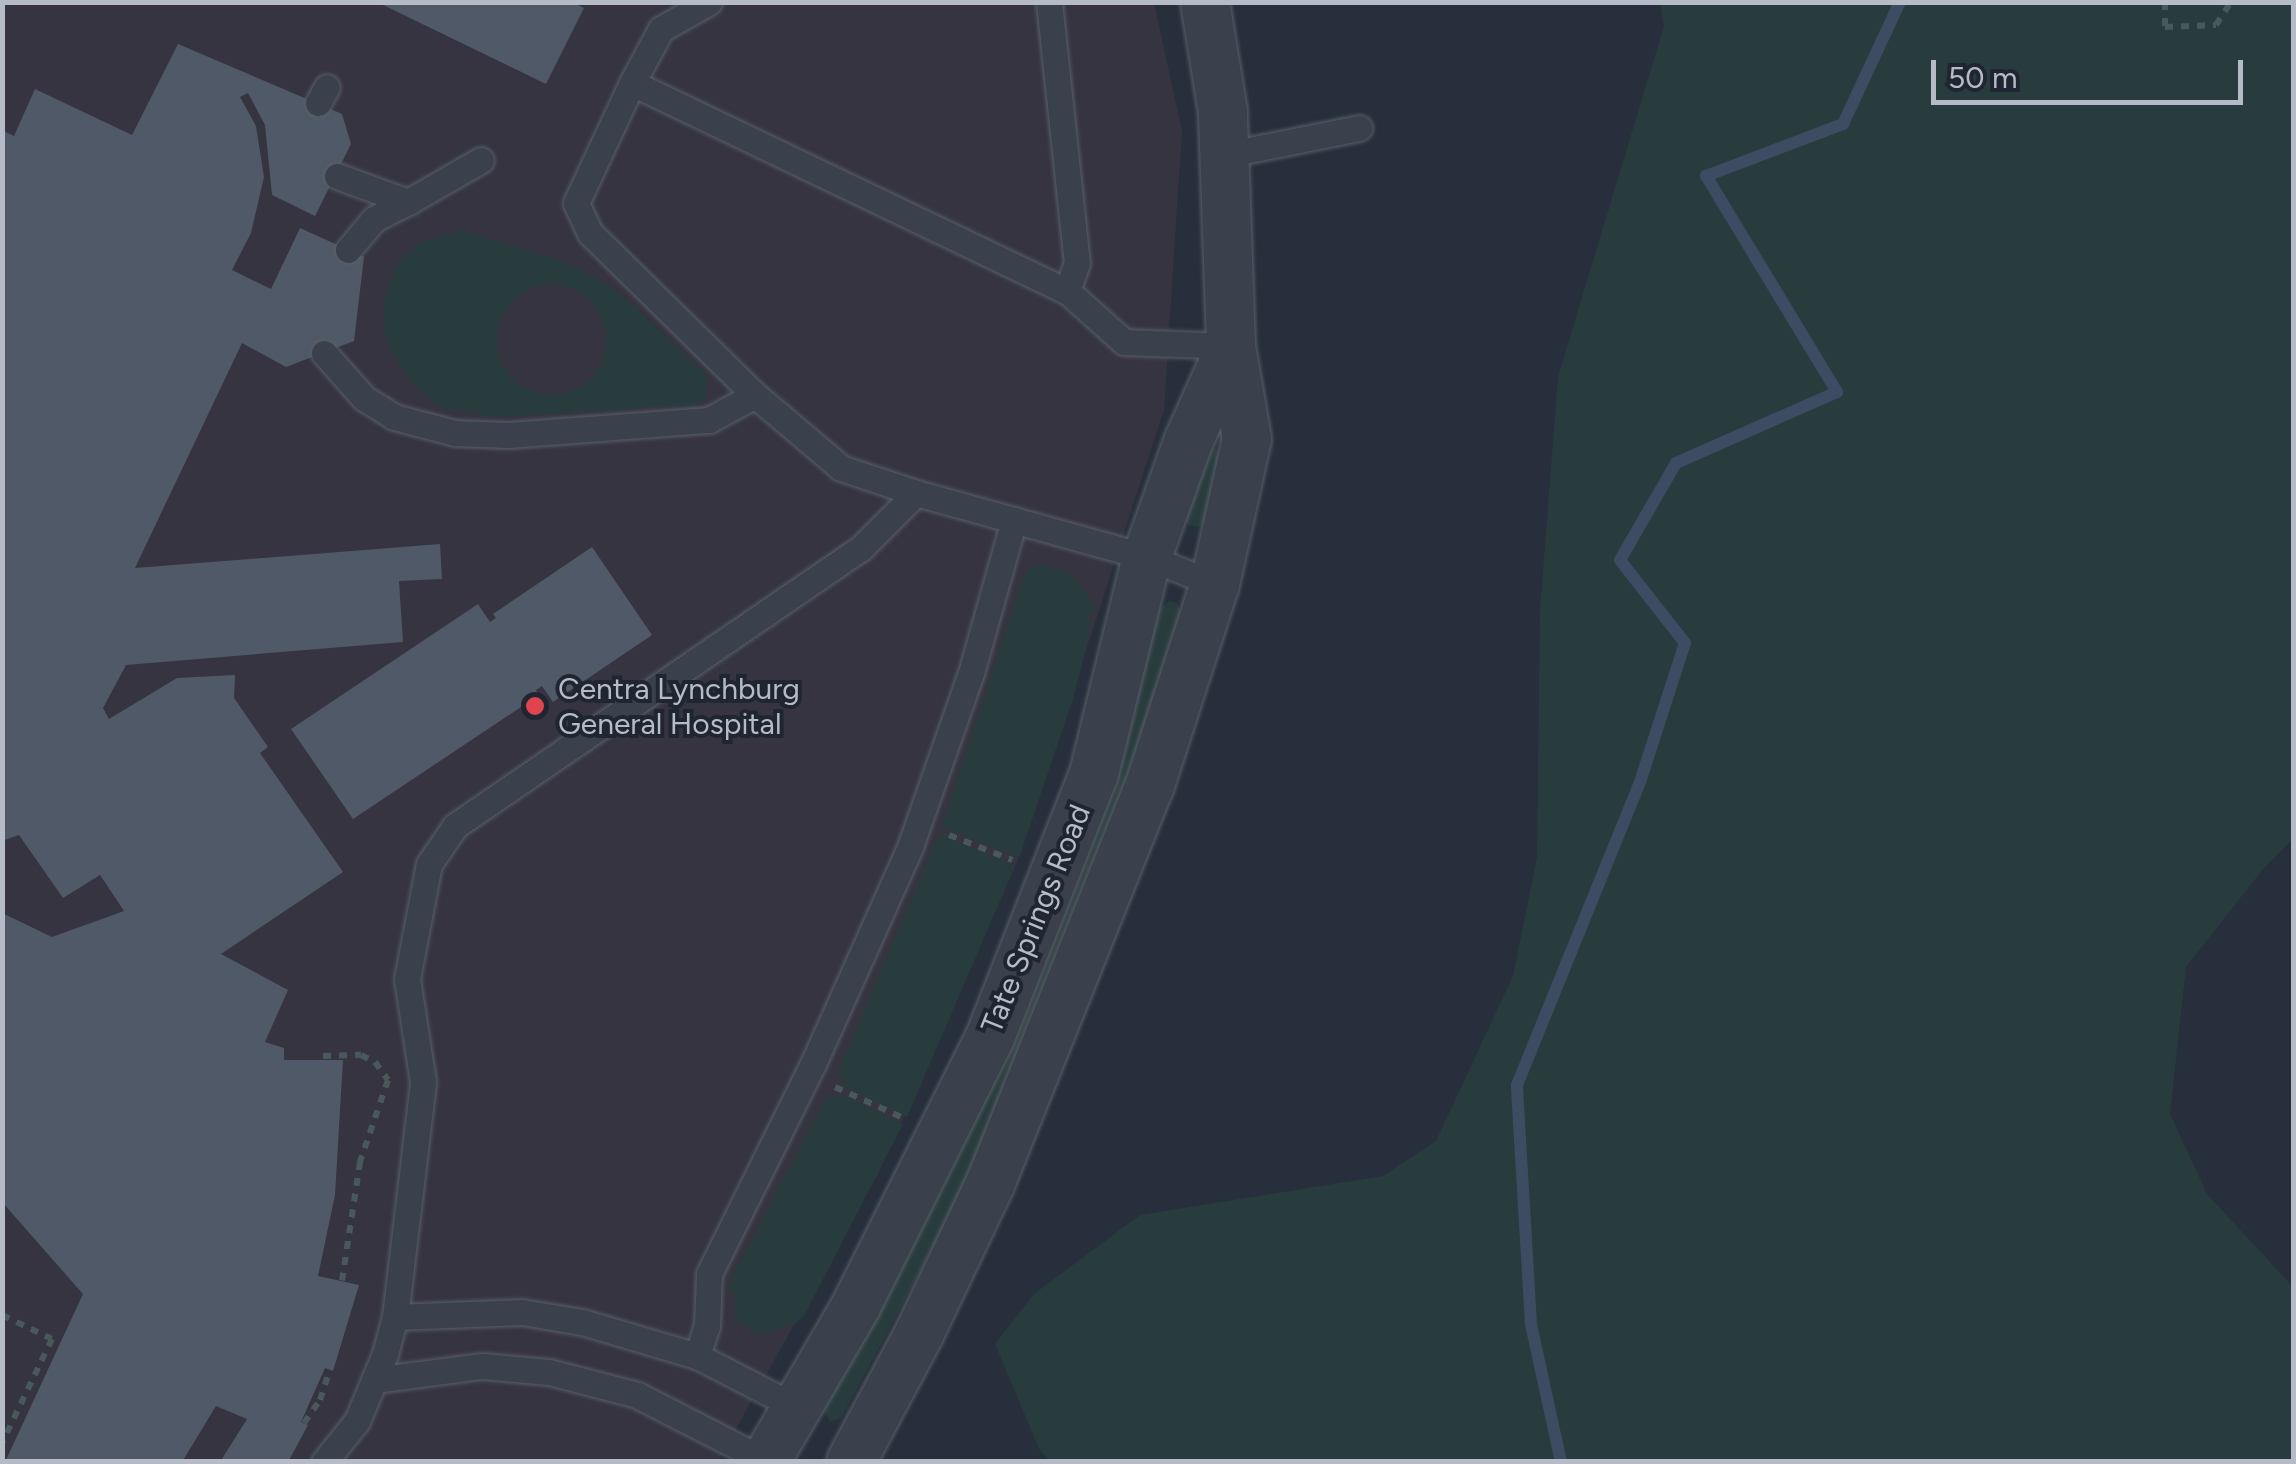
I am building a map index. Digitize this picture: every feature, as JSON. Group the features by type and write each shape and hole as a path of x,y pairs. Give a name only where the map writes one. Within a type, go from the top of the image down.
{"street":[{"name":"Tate Springs Road","path":"851,1462 920,1332 991,1182 1150,785 1215,584 1247,439 1231,346 1223,112 1205,2"},
{"name":"Tate Springs Road","path":"768,1461 856,1306 990,1036 1094,774 1147,557 1189,440 1231,346"},
{"path":"800,1408 836,1462"}],"lane":[{"path":"709,2 661,29 632,84 576,202 590,233 755,395 842,468 916,493 1147,557 1215,584"},
{"path":"1048,2 1077,263 1067,291"},
{"path":"632,84 1067,291 1124,342 1231,346"},
{"path":"1224,156 1360,128"},
{"path":"348,250 374,219 482,160"},
{"path":"337,176 408,202"},
{"path":"324,353 364,398 394,417 456,433 508,434 710,420 755,395"},
{"path":"324,1462 356,1421 395,1316 423,1082 407,979 429,864 455,826 860,549 916,493"},
{"path":"697,1356 707,1326 709,1274 813,1064 919,823 971,673 1014,520"},
{"path":"395,1316 522,1312 582,1322 697,1356 800,1408"},
{"path":"374,1380 482,1366 549,1372 637,1396 768,1461"}],"path":[{"path":"2165,2 2164,27 2216,25 2232,2"},
{"path":"919,823 1022,864"},
{"path":"323,1056 361,1055 375,1062 388,1080 360,1162 342,1280"},
{"path":"832,1085 911,1122"},
{"path":"2,1316 52,1340 2,1443"},
{"path":"304,1423 330,1369"}],"shaded area":[{"name":"Centra Lynchburg General Hospital","path":"3,3 1154,3 1182,131 1164,410 1018,860 877,1176 718,1461 3,1462"},
{"path":"1660,3 2293,3 2293,839 2263,869 2186,967 2170,1114 2207,1194 2293,1287 2293,1461 1052,1462 1040,1451 995,1344 1034,1294 1140,1215 1383,1176 1436,1141 1513,976 1537,858 1540,610 1558,377 1664,26"},
{"path":"461,231 564,261 616,289 707,375 706,399 697,405 496,417 443,408 417,388 391,352 384,328 384,303 395,267 423,241","holes":["554,284 574,289 592,302 603,320 607,340 603,361 592,378 575,390 555,395 534,392 517,383 502,365 496,342 500,320 513,300 532,288"]},
{"path":"1208,444 1220,453 1205,522 1198,527 1188,525 1184,514"},
{"path":"1044,564 1072,575 1098,610 1089,614 1089,637 1073,699 1019,858 942,827 1023,578 1031,567"},
{"path":"1169,601 1177,603 1180,612 1114,824 1037,1020 946,1223 841,1418 830,1422 823,1409 1093,819 1160,608"},
{"path":"939,834 1015,866 907,1117 847,1087 838,1072"},
{"path":"843,1095 903,1124 804,1316 795,1324 755,1334 735,1319 735,1292 726,1289 827,1096"}],"building":[{"path":"377,2 572,2 584,8 546,84"},
{"path":"178,44 342,114 351,144 315,216 272,195 265,125 248,93 240,97 256,126 264,177 251,233 232,270 271,289 300,228 364,257 354,341 286,367 242,343 135,568 440,544 442,579 399,581 403,642 126,665 103,708 109,719 177,678 235,675 234,698 268,747 260,753 343,872 221,954 288,990 265,1042 284,1048 284,1060 343,1060 335,1195 318,1276 359,1285 333,1371 325,1368 301,1422 308,1425 288,1462 220,1462 247,1419 216,1406 182,1462 5,1462 83,1294 2,1202 2,913 52,937 124,911 100,875 63,898 19,835 2,841 2,130 14,136 35,89 132,135"},
{"path":"592,547 652,635 553,702 542,686 536,690 539,695 353,819 291,729 478,604 490,622 496,618 493,614"}],"waterway":[{"path":"1561,1462 1531,1324 1517,1085 1641,779 1685,643 1620,560 1676,463 1837,392 1706,176 1843,124 1900,2"}],"place":[{"name":"Centra Lynchburg General Hospital","path":"535,706"}]}
